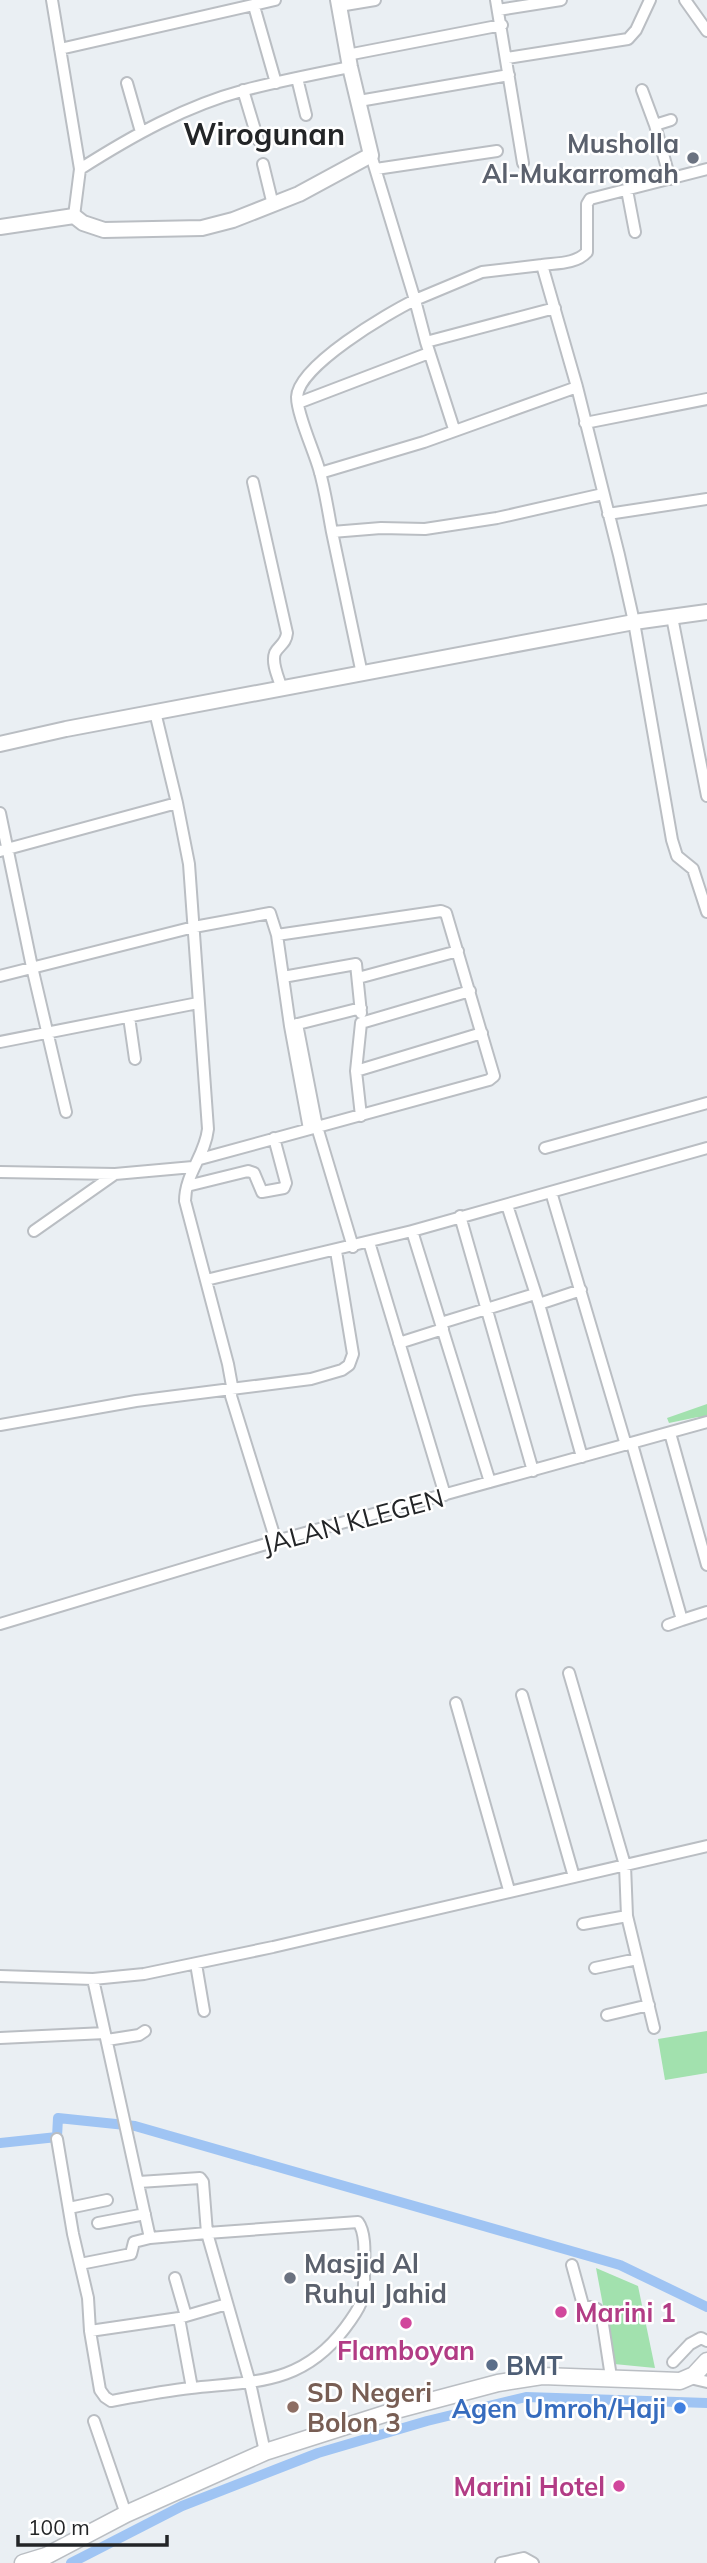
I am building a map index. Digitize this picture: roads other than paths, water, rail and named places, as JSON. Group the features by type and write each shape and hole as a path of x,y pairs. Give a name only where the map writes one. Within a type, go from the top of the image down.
{"main road":[{"path":"23,2563 46,2560 126,2514 265,2452 400,2409 498,2383 542,2376 611,2377 675,2382 690,2378 707,2361"}],"street":[{"path":"52,0 80,169 74,216"},
{"path":"60,49 275,0"},
{"path":"375,0 338,3 371,155 454,429"},
{"path":"523,163 497,5 561,0"},
{"path":"507,58 628,39 636,30 650,0"},
{"path":"685,0 707,31"},
{"path":"254,6 276,83"},
{"path":"80,169 169,118 243,90 297,78 349,61 502,25"},
{"path":"359,101 509,75"},
{"path":"297,78 306,114"},
{"path":"127,83 141,132"},
{"path":"243,90 258,141"},
{"path":"642,90 670,179"},
{"path":"655,125 671,120"},
{"path":"376,169 497,151"},
{"path":"0,228 74,216 83,223 104,230 202,228 273,205 318,185 371,155"},
{"path":"263,164 273,205"},
{"path":"362,674 320,472 298,403 298,390 332,354 412,292 482,272 582,258 587,252 588,244 588,201 707,171"},
{"path":"627,190 635,232"},
{"path":"542,265 577,387 634,622 672,840 677,856 693,869 707,912"},
{"path":"298,403 428,347 555,307"},
{"path":"320,472 424,442 577,387"},
{"path":"585,423 707,399"},
{"path":"253,482 286,633 286,640 276,650 274,657 282,689"},
{"path":"332,532 381,528 425,529 497,518 603,494"},
{"path":"608,514 707,499"},
{"path":"0,744 155,712 634,622 707,612"},
{"path":"672,618 707,796"},
{"path":"155,712 189,864 208,1129 187,1186 185,1201 231,1378 230,1395 276,1541"},
{"path":"4,850 177,803"},
{"path":"0,813 4,850 66,1112"},
{"path":"0,1172 115,1174 197,1163 274,1138 493,1079 494,1074 448,915 441,911 277,935"},
{"path":"0,976 194,927 270,913 277,935 313,1128 352,1247"},
{"path":"359,978 458,951"},
{"path":"283,977 353,963 357,965 362,1023 356,1071 361,1116"},
{"path":"362,1023 470,991"},
{"path":"0,1042 198,1003"},
{"path":"294,1025 360,1007"},
{"path":"129,1017 135,1059"},
{"path":"356,1071 482,1033"},
{"path":"545,1148 707,1103"},
{"path":"187,1186 248,1171 254,1173 262,1192 284,1188 286,1183 274,1138"},
{"path":"206,1280 352,1247 707,1149"},
{"path":"34,1231 115,1174"},
{"path":"551,1192 682,1620"},
{"path":"507,1205 582,1457"},
{"path":"460,1216 533,1471"},
{"path":"412,1231 490,1482"},
{"path":"369,1242 445,1495"},
{"path":"0,1425 136,1401 311,1379 338,1373 349,1365 353,1354 336,1251"},
{"path":"400,1343 488,1307 581,1290"},
{"name":"JALAN KLEGEN","path":"0,1624 276,1541 707,1422"},
{"path":"670,1433 707,1565"},
{"path":"668,1625 707,1612"},
{"path":"569,1673 625,1865 627,1916 654,2028"},
{"path":"522,1695 574,1877"},
{"path":"456,1703 509,1890"},
{"path":"0,1976 93,1979 124,1977 196,1964 707,1846"},
{"path":"583,1924 627,1916"},
{"path":"594,1968 637,1959"},
{"path":"196,1964 204,2011"},
{"path":"93,1979 150,2238"},
{"path":"607,2015 649,2005"},
{"path":"0,2038 106,2037 139,2035 145,2031"},
{"path":"57,2139 69,2208 80,2264 88,2298 90,2331 100,2390 111,2401 192,2388 250,2383 278,2377 307,2365 342,2332 357,2312 365,2292 362,2228 355,2221 150,2238 134,2242 131,2254 80,2264"},
{"path":"139,2182 201,2179 206,2233 250,2383 265,2452"},
{"path":"69,2208 107,2200"},
{"path":"98,2223 145,2214"},
{"path":"572,2264 583,2305 597,2309 602,2318 611,2377"},
{"path":"175,2278 192,2388"},
{"path":"90,2331 183,2317 227,2304"},
{"path":"673,2362 694,2341 701,2338 707,2341"},
{"path":"690,2378 707,2382"},
{"path":"94,2421 126,2514"},
{"path":"500,2563 524,2558 533,2563"}],"waterway":[{"path":"0,2143 57,2137 58,2118 135,2126 620,2265 707,2307"},
{"path":"71,2563 182,2506 318,2453 427,2421 526,2397 707,2403"}],"place":[{"name":"Musholla Al-Mukarromah","path":"693,158"},
{"name":"Masjid Al Ruhul Jahid","path":"290,2278"},
{"name":"Marini 1","path":"561,2312"},
{"name":"Flamboyan","path":"406,2323"},
{"name":"BMT","path":"492,2365"},
{"name":"SD Negeri Bolon 3","path":"293,2407"},
{"name":"Agen Umroh/Haji","path":"680,2408"},
{"name":"Marini Hotel","path":"619,2486"}],"district":[{"name":"Wirogunan","path":"264,134"}]}
